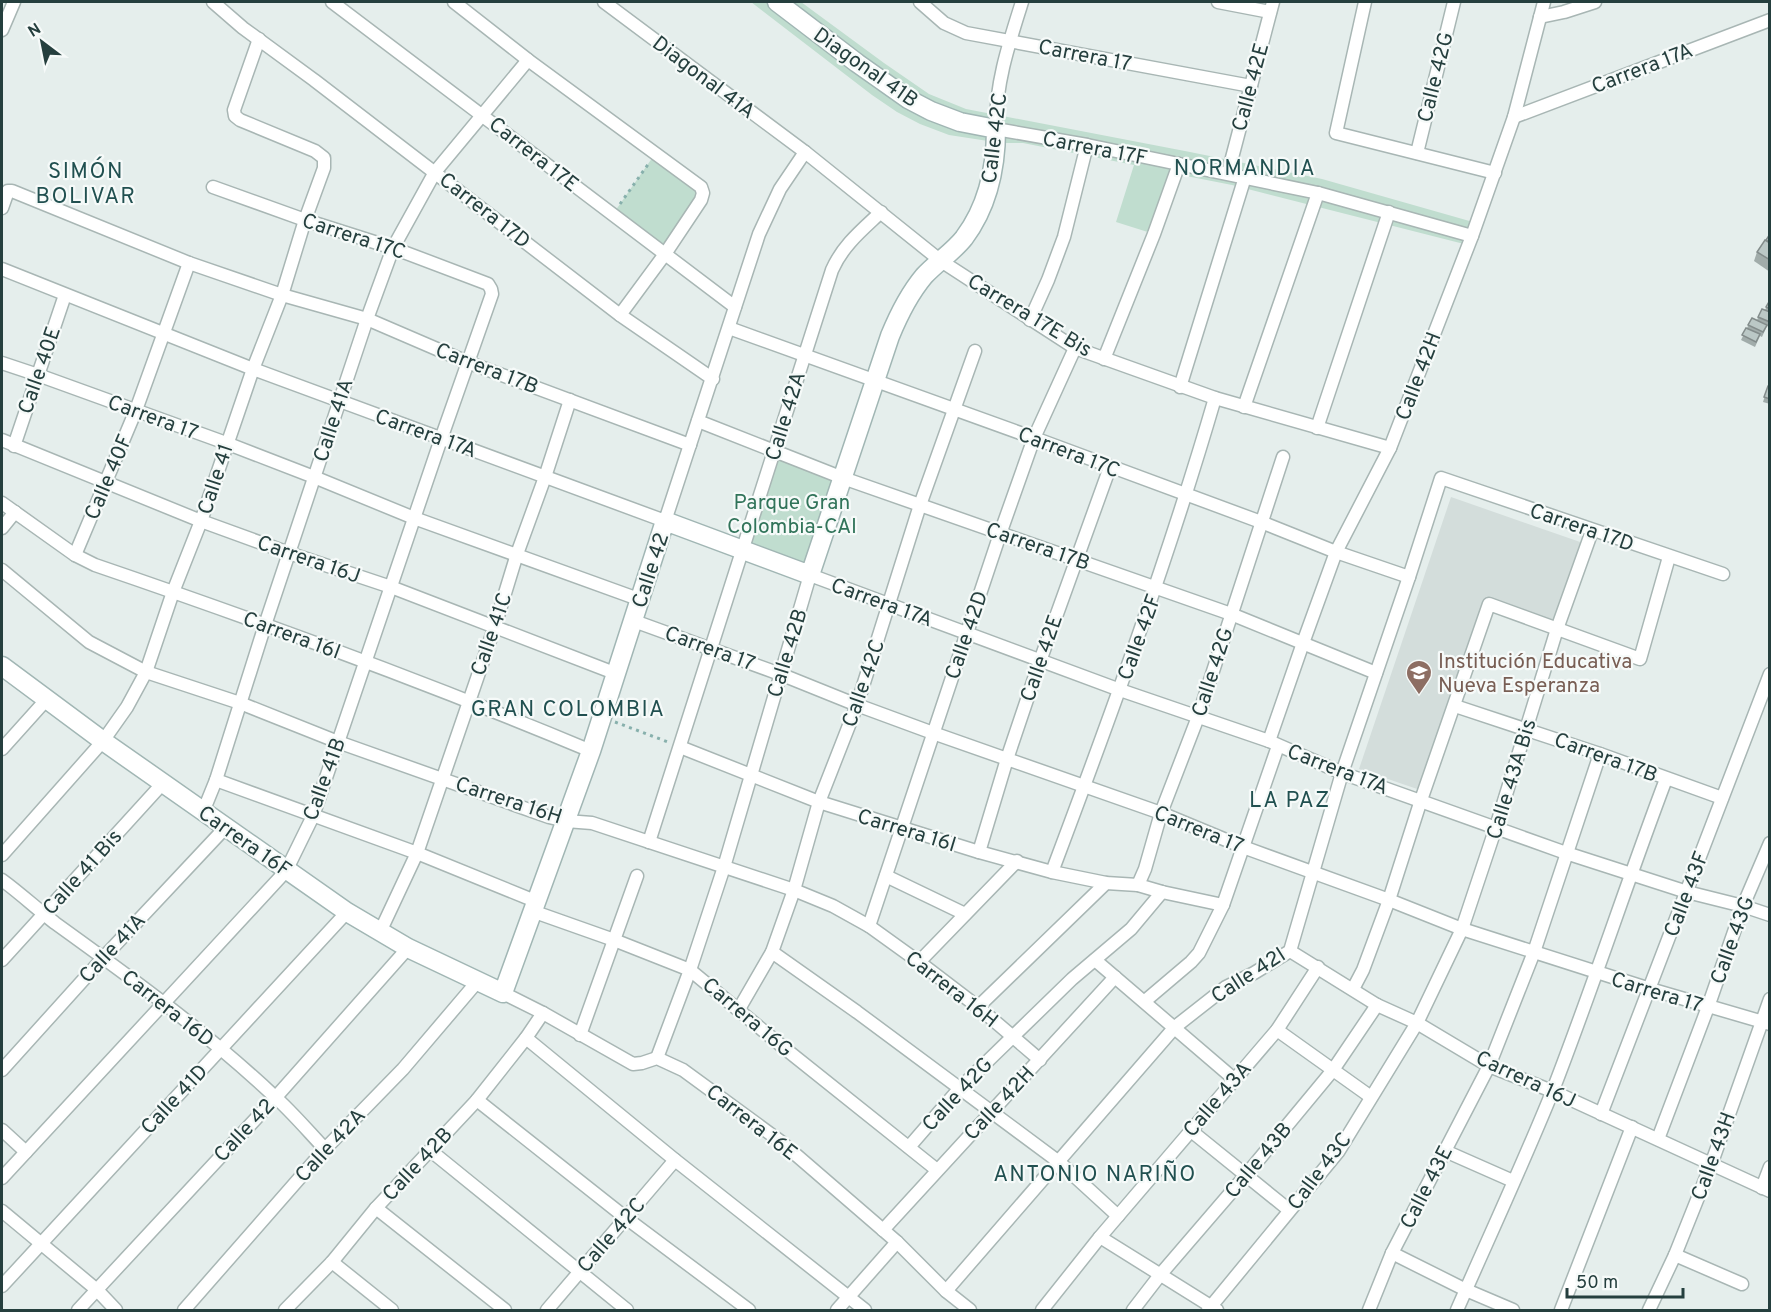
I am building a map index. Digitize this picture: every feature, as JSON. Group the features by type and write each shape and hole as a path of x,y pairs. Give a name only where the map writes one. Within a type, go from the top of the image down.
{"street":[{"path":"2,30 14,2"},
{"name":"Carrera 17D","path":"213,2 243,28 620,315 713,379"},
{"name":"Carrera 17E","path":"332,2 735,307"},
{"path":"454,2 528,60 701,187 702,200 620,315"},
{"name":"Diagonal 41A","path":"604,2 805,152"},
{"name":"Diagonal 41B","path":"777,2 908,99 960,122 996,129"},
{"name":"Calle 42C","path":"940,261 963,239 985,201 994,170 996,106 1010,40 1022,2"},
{"path":"1218,2 1271,7"},
{"path":"1365,2 1336,133 1495,173"},
{"name":"Calle 42G","path":"1417,153 1454,2"},
{"name":"Calle 42H","path":"1145,1001 1199,953 1223,905 1243,847 1303,643 1336,552 1390,448 1472,236 1514,117 1544,2"},
{"path":"1540,17 1595,2"},
{"name":"Carrera 17","path":"925,3 944,23 966,33 1251,86"},
{"name":"Calle 42E","path":"1228,173 1271,7"},
{"name":"Carrera 17A","path":"1514,117 1770,20"},
{"name":"Calle 41","path":"2,855 103,741 127,707 146,672 173,592 201,521 226,443 282,295 324,168 324,158 315,151 235,116 234,110 259,39"},
{"name":"Calle 41A","path":"203,812 216,780 314,477 393,248 435,172 528,60"},
{"name":"Carrera 17F","path":"996,129 1228,173 1318,193 1472,236"},
{"path":"1030,320 1064,237 1087,145"},
{"name":"Carrera 17E Bis","path":"805,152 940,261 1075,348 1215,399 1390,448"},
{"name":"Calle 42","path":"503,993 617,674 759,234 780,189 805,152"},
{"path":"1104,359 1179,164"},
{"path":"1180,387 1245,177"},
{"name":"Carrera 17C","path":"213,187 393,248 488,284 491,289"},
{"name":"Carrera 17B","path":"2,208 8,191 12,191 189,263 282,295 367,319 467,362 690,445"},
{"path":"1244,407 1318,193"},
{"name":"Calle 42A","path":"649,842 832,270 839,255 849,242 881,212"},
{"path":"1317,428 1389,212"},
{"name":"Calle 42B","path":"657,1058 690,970 724,867 810,575 900,311 925,276 940,261"},
{"name":"Calle 40F","path":"75,555 136,410 189,263"},
{"name":"Carrera 17A","path":"2,269 340,402 1119,690 1274,744 1342,772 1566,853 1687,892 1770,915"},
{"name":"Calle 41B","path":"2,1178 286,871 313,816 492,294 491,289"},
{"name":"Calle 40E","path":"14,446 65,295"},
{"name":"Carrera 17C","path":"729,328 1409,577"},
{"name":"Calle 42D","path":"869,926 1034,438 1075,348"},
{"name":"Calle 42C","path":"739,1009 772,952 794,890 819,802 857,705 920,506 975,351"},
{"name":"Carrera 17","path":"2,363 226,443 414,518 641,600"},
{"name":"Calle 42F","path":"1052,872 1156,588 1187,495 1215,399"},
{"name":"Calle 41C","path":"380,932 417,853 570,400"},
{"name":"Carrera 17B","path":"698,421 920,506 1231,614 1376,673"},
{"name":"Carrera 16J","path":"2,440 201,521 391,587 617,674"},
{"name":"Calle 42G","path":"1138,885 1161,813 1197,717 1283,457"},
{"name":"Calle 42E","path":"979,852 1040,661 1110,467"},
{"name":"Carrera 17D","path":"1441,478 1723,574"},
{"name":"Calle 42I","path":"946,1291 1174,1027 1226,987 1290,951 1342,772 1441,478"},
{"name":"Carrera 16I","path":"2,503 75,555 95,565 469,700 591,751"},
{"path":"2,528 15,513"},
{"name":"Calle 43A Bis","path":"1417,1023 1462,929 1557,629 1592,531"},
{"path":"1353,989 1363,970 1389,900 1488,604 1640,659 1669,557"},
{"name":"Carrera 16H","path":"2,570 88,642 146,672 240,703 338,742 549,817 592,823 794,890 833,906 869,926 919,962 978,1007 1040,1060"},
{"name":"Carrera 17","path":"634,621 933,733 1161,813 1243,847 1462,929 1597,973 1765,1022"},
{"name":"Carrera 16F","path":"2,666 225,828 347,912 408,948 503,993"},
{"name":"Calle 43F","path":"1601,1114 1770,674"},
{"path":"2,749 46,700"},
{"name":"Carrera 17B","path":"1455,706 1600,754 1722,798"},
{"name":"Carrera 16I","path":"680,747 819,802 979,852 1052,872 1106,883 1138,885 1223,905"},
{"path":"1489,1066 1534,952 1600,754"},
{"path":"1457,1311 1552,1091 1666,779"},
{"name":"Carrera 16G","path":"216,780 417,853 534,906 690,970 937,1170"},
{"name":"Calle 41 Bis","path":"2,960 163,783"},
{"name":"Calle 41A","path":"2,1070 225,828"},
{"name":"Calle 43G","path":"1658,1139 1743,906 1770,843"},
{"path":"919,962 1017,861"},
{"path":"580,1035 637,876"},
{"path":"886,876 965,914"},
{"name":"Carrera 16D","path":"2,880 44,915 221,1049 276,1097 325,1149"},
{"path":"978,1007 1106,883"},
{"name":"Calle 42G","path":"909,1147 960,1088 1012,1036 1131,929 1162,892"},
{"name":"Calle 41D","path":"2,1286 347,912"},
{"name":"Calle 42","path":"78,1311 276,1097 408,948"},
{"name":"Carrera 16J","path":"1290,951 1377,1005 1417,1023 1489,1066 1552,1091 1766,1190"},
{"path":"772,952 991,1110 1059,1162 1118,1216"},
{"path":"1095,960 1234,1079"},
{"name":"Calle 43A","path":"1042,1311 1100,1237 1277,1030 1318,967"},
{"name":"Calle 42H","path":"883,1230 1115,977"},
{"name":"Calle 42A","path":"184,1311 325,1149 403,1069 477,982"},
{"path":"503,993 633,1064 657,1058"},
{"name":"Calle 43H","path":"1649,1311 1675,1255 1711,1165 1765,1022 1770,999"},
{"name":"Calle 43B","path":"1133,1311 1160,1275 1333,1070 1377,1005"},
{"name":"Calle 42B","path":"285,1311 332,1262 376,1208 477,1100 543,1013"},
{"name":"Calle 43C","path":"1212,1309 1289,1210 1338,1152 1417,1023"},
{"path":"1277,1030 1371,1097"},
{"path":"526,1038 865,1311"},
{"name":"Carrera 16E","path":"657,1058 683,1070 780,1141 897,1242 946,1291 970,1311"},
{"name":"Calle 43E","path":"1369,1311 1392,1253 1489,1066"},
{"path":"477,1100 626,1218 749,1311"},
{"path":"1561,1311 1632,1128"},
{"path":"2,1130 26,1152"},
{"path":"1190,1130 1289,1210"},
{"path":"431,1151 627,1311"},
{"path":"1445,1151 1513,1181"},
{"name":"Calle 42C","path":"547,1311 675,1160"},
{"path":"1766,1190 1770,1167"},
{"path":"376,1208 505,1311"},
{"path":"2,1211 97,1290 116,1311"},
{"path":"1100,1237 1212,1309"},
{"path":"837,1311 897,1242"},
{"path":"1392,1253 1513,1311"},
{"path":"1675,1255 1742,1284"},
{"path":"332,1262 392,1311"}],"path":[{"path":"613,214 655,154"},
{"path":"602,717 680,747"}],"shaded area":[{"name":"Institución Educativa Nueva Esperanza","path":"1451,497 1583,543 1558,623 1488,603 1420,790 1359,769"}],"green space":[{"path":"751,2 801,2 929,94 966,109 1322,179 1473,222 1464,244 1232,185 1176,174 1154,234 1116,222 1134,165 1023,143 1001,143 949,135 920,124 872,95"},
{"path":"655,154 701,187 665,254 613,214"},
{"name":"Parque Gran Colombia-CAI","path":"775,452 843,478 810,575 743,550"}],"building":[{"path":"1765,240 1770,243 1770,260 1757,252"},
{"path":"1762,309 1770,312 1770,322 1758,317"},
{"path":"1752,318 1767,325 1763,332 1748,325"},
{"path":"1746,328 1760,334 1756,342 1742,335"},
{"path":"1770,386 1770,399 1764,397"}],"place":[{"name":"Institución Educativa Nueva Esperanza","path":"1419,696"}],"district":[{"name":"NORMANDIA","path":"1245,167"},
{"name":"SIMÓN BOLIVAR","path":"86,182"},
{"name":"GRAN COLOMBIA","path":"568,708"},
{"name":"LA PAZ","path":"1290,799"},
{"name":"ANTONIO NARIÑO","path":"1095,1173"}]}
